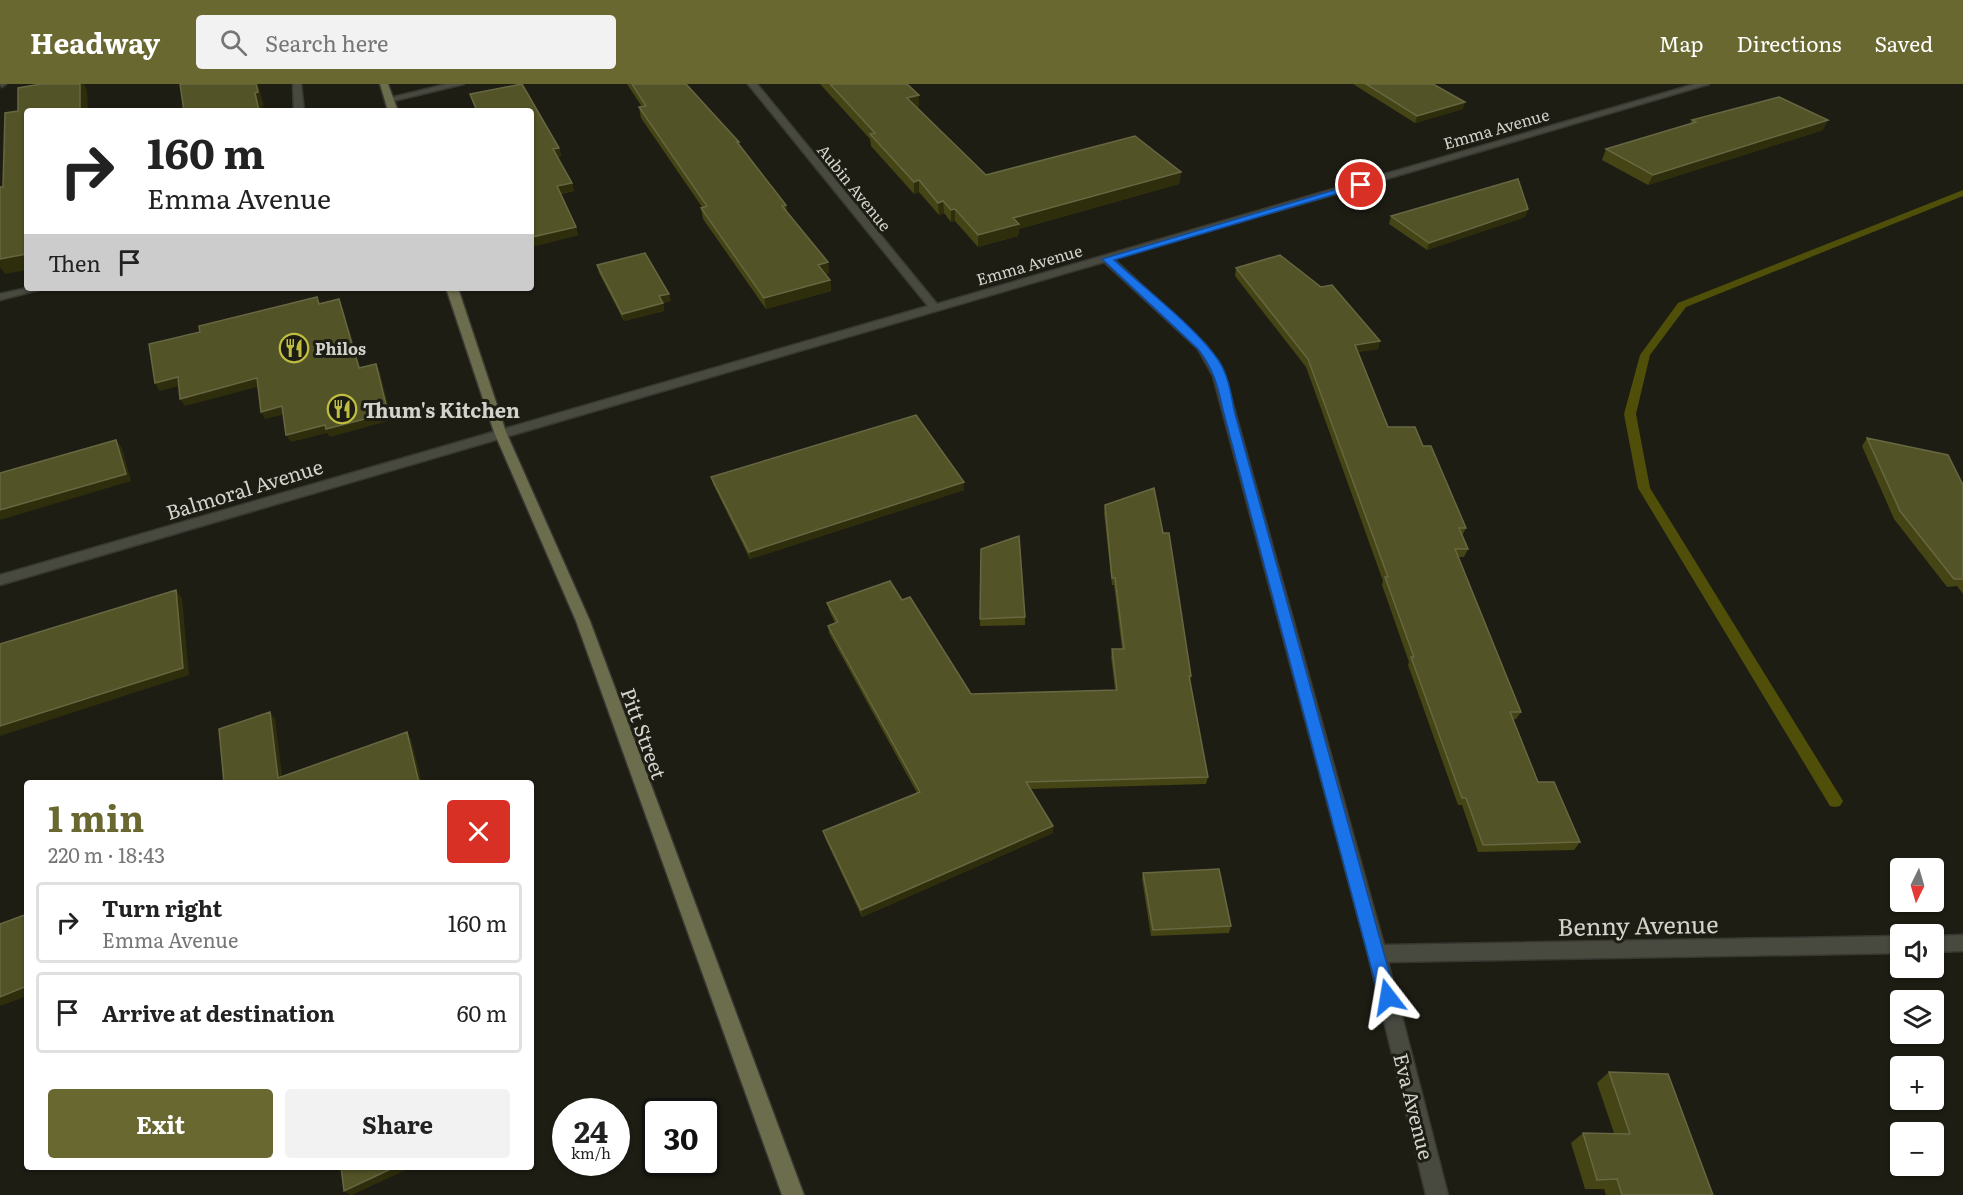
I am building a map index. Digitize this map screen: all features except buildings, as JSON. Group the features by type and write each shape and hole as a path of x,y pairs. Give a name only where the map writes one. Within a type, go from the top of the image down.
{"street":[{"path":"297,84 299,108"},
{"path":"384,84 392,108"},
{"path":"389,99 460,84"},
{"name":"Aubin Avenue","path":"752,84 935,308"},
{"name":"Emma Avenue","path":"500,432 1107,259 1705,84"},
{"name":"Eva Avenue","path":"1107,259 1202,347 1214,362 1223,381 1228,410 1377,954 1437,1195"},
{"path":"0,297 26,291"},
{"name":"Pitt Street","path":"453,291 500,432 583,621 793,1195"},
{"name":"Balmoral Avenue","path":"0,580 500,432"},
{"path":"1944,944 1963,943"},
{"name":"Benny Avenue","path":"1377,954 1890,945"}],"waterway":[{"path":"1835,801 1644,488 1630,414 1645,355 1682,305 1963,193"}],"place":[{"name":"Philos","path":"294,348"},
{"name":"Thum's Kitchen","path":"342,409"}],"route":[{"path":"1361,185 1107,259 1202,347 1214,362 1223,381 1228,410 1388,997"}]}
